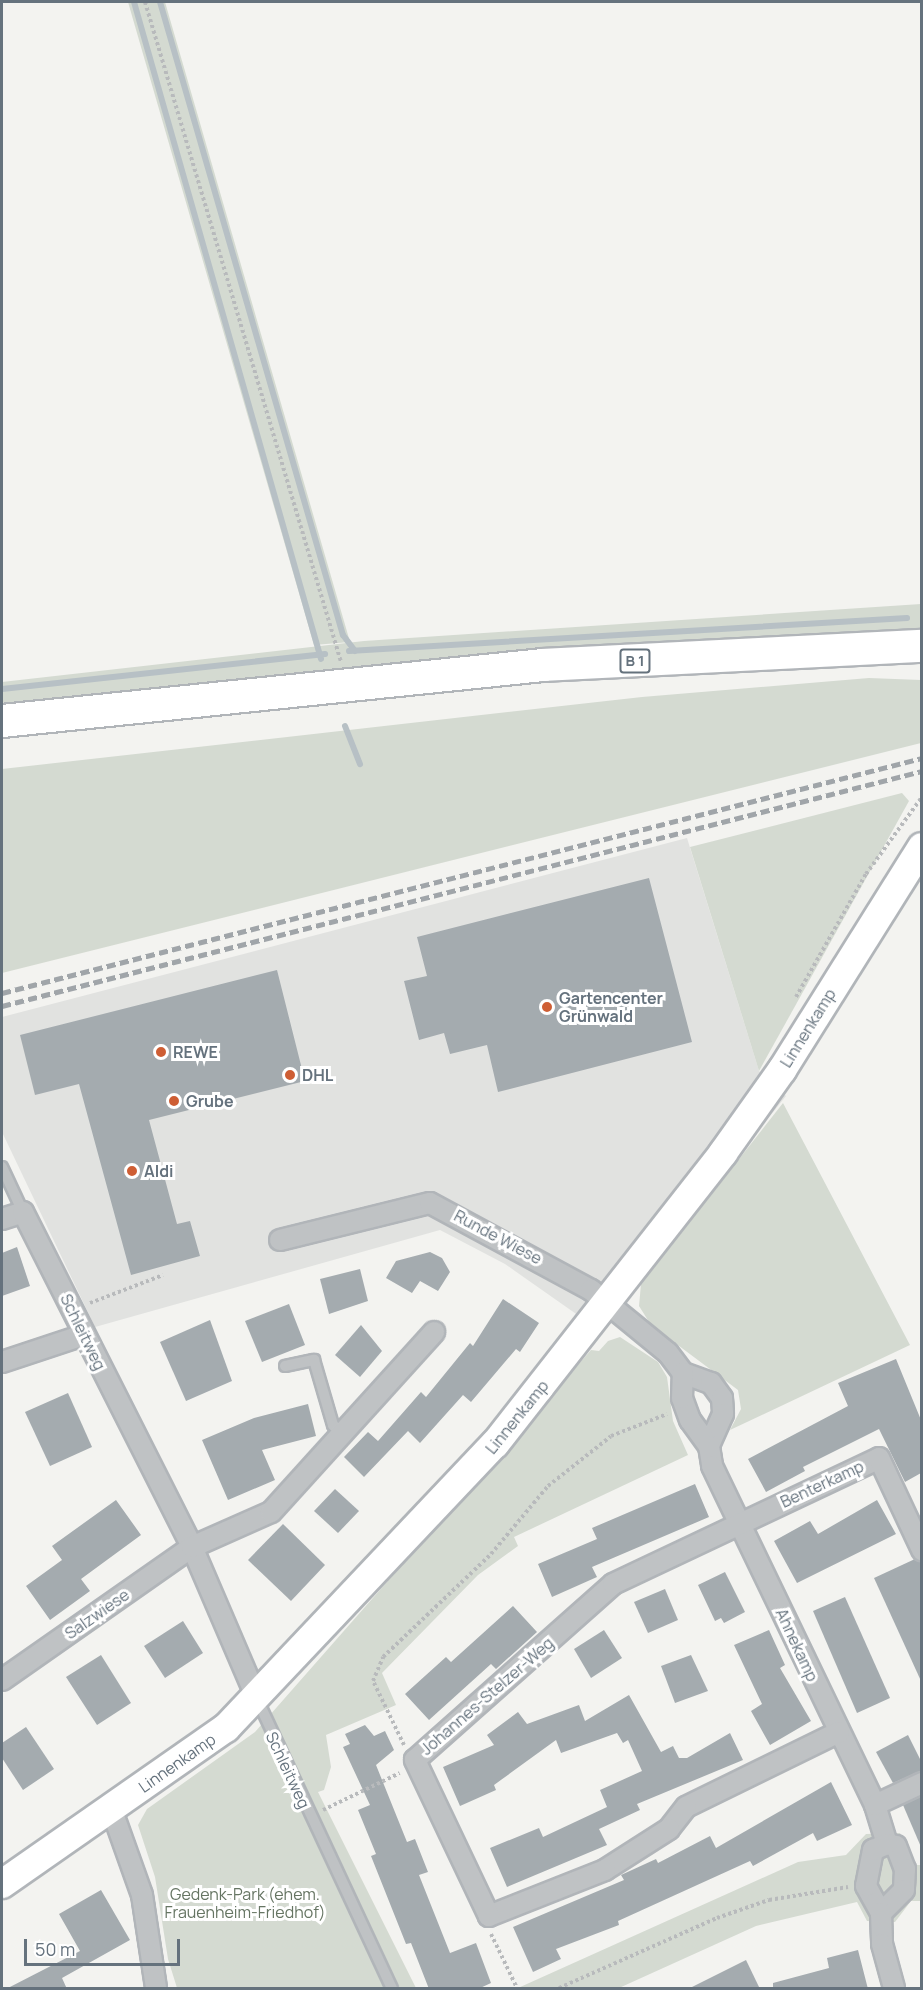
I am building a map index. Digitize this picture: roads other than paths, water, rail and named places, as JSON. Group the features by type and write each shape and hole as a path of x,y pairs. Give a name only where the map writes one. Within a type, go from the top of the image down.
{"main road":[{"name":"B 1","path":"2,721 348,682 543,665 921,646"},
{"name":"Linnenkamp","path":"2,1884 202,1747 257,1699 495,1444 607,1303 782,1070 921,847"}],"street":[{"name":"Runde Wiese","path":"280,1239 430,1203 545,1262 607,1303 668,1353 683,1373"},
{"path":"2,1220 23,1212"},
{"name":"Schleitweg","path":"23,1212 83,1335 192,1547 257,1699"},
{"path":"192,1547 271,1512 434,1332"},
{"path":"2,1362 83,1335"},
{"path":"683,1373 711,1383 723,1398 723,1414 709,1446"},
{"name":"Ahnekamp","path":"683,1373 686,1409 709,1446 712,1466 875,1805 886,1844 896,1846 905,1869 904,1890 882,1913"},
{"name":"Benterkamp","path":"739,1522 879,1458 921,1550"},
{"name":"Johannes-Stelzer-Weg","path":"739,1522 613,1584 416,1763 489,1916 605,1870 669,1829 686,1807 838,1732"},
{"name":"Salzwiese","path":"2,1680 192,1547"},
{"path":"875,1805 921,1783"},
{"path":"111,1808 142,1894 156,1989"},
{"path":"886,1844 873,1850 866,1886 882,1913 882,1944 894,1989"}],"lane":[{"path":"2,1167 23,1212"},
{"path":"285,1366 314,1360 333,1425 342,1434"},
{"name":"Schleitweg","path":"257,1699 392,1989"}],"waterway":[{"path":"134,2 321,659"},
{"path":"160,2 343,635 355,651"},
{"path":"349,651 907,618"},
{"path":"2,689 325,654"},
{"path":"345,726 360,764"}],"railway":[{"path":"2,993 922,758"},
{"path":"2,1006 922,771"}],"place":[{"name":"Gartencenter Grünwald","path":"547,1007"},
{"name":"REWE","path":"161,1052"},
{"name":"DHL","path":"290,1075"},
{"name":"Grube","path":"174,1101"},
{"name":"Aldi","path":"132,1171"}],"park label":[{"name":"Gedenk-Park (ehem. Frauenheim-Friedhof)","path":"245,1903"}]}
